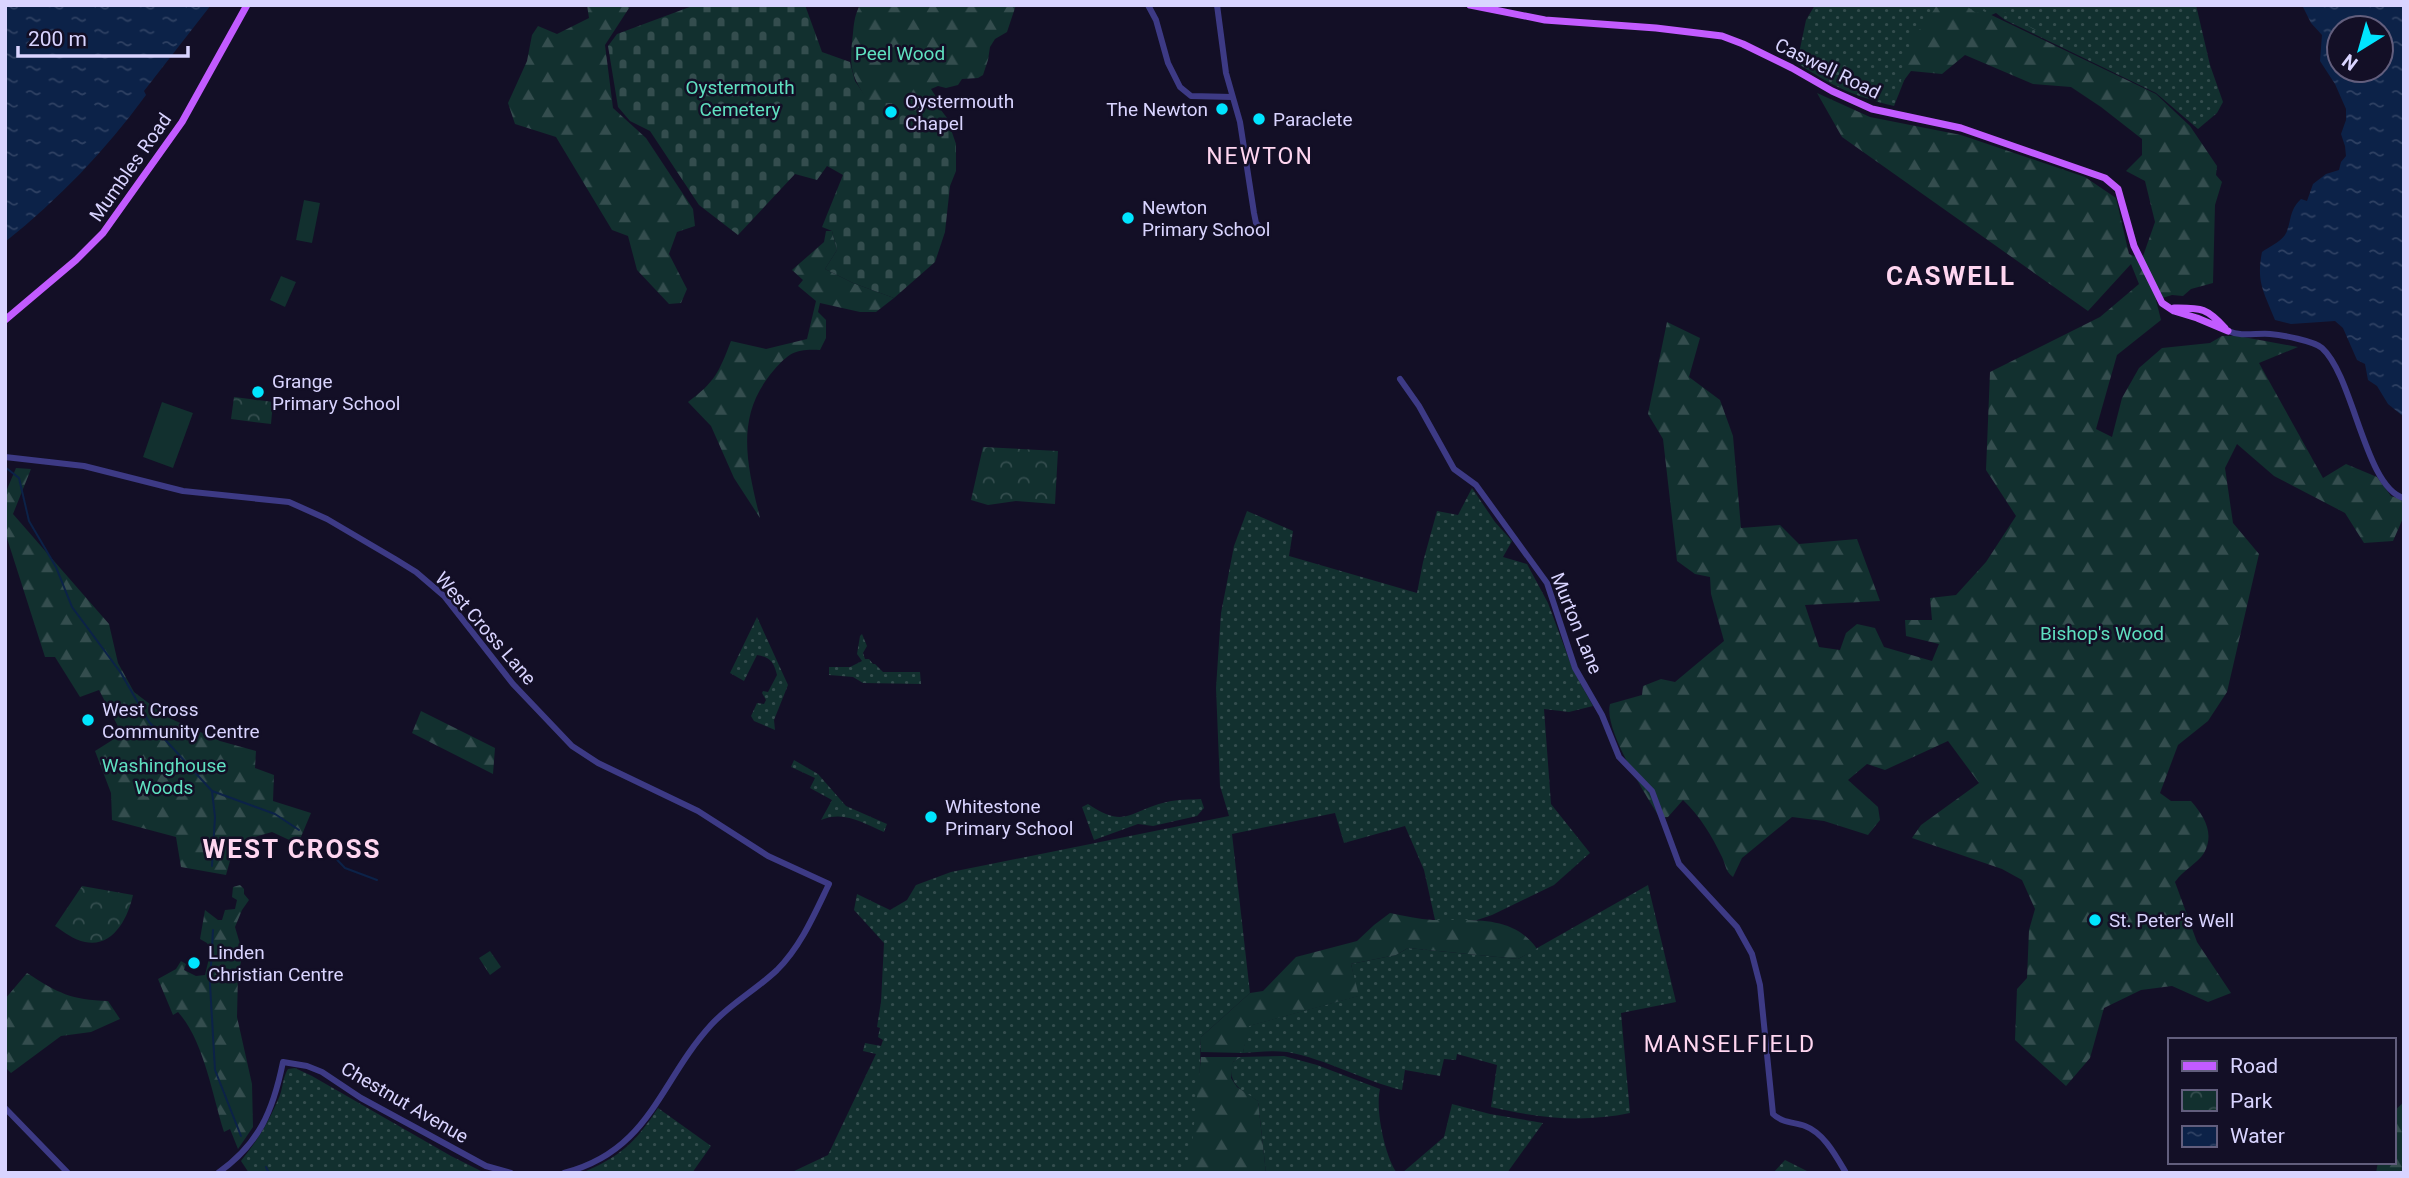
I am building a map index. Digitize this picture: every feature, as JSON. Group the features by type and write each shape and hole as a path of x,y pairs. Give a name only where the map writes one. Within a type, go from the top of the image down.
{"main road":[{"name":"Mumbles Road","path":"5,320 76,260 103,233 182,122 247,5"},
{"name":"Caswell Road","path":"1470,5 1545,20 1722,36 1872,109 1961,128 2105,178 2118,189 2134,246 2158,297 2166,307 2228,331"}],"street":[{"path":"1148,5 1156,20 1168,63 1180,87 1191,96 1232,97"},
{"path":"1217,5 1226,72 1240,122 1256,223 1263,230"},
{"name":"Caswell Road","path":"2228,331 2242,335 2273,334 2312,343 2323,349 2337,372 2371,456 2388,490 2404,498"},
{"name":"Murton Lane","path":"1400,379 1419,406 1454,469 1476,485 1547,583 1575,668 1602,715 1619,757 1652,791 1679,864 1728,915 1752,954 1760,985 1773,1114 1779,1119 1817,1132 1846,1173"},
{"name":"West Cross Lane","path":"5,457 84,466 183,491 273,499 304,507 396,559 432,584 513,684 572,746 598,763 698,811 768,856 829,884 791,955 760,985 711,1025 655,1108 634,1133 610,1153 565,1173"},
{"name":"Chestnut Avenue","path":"218,1173 241,1155 260,1130 269,1113 282,1066 307,1066 322,1072 361,1098 486,1166 511,1173"},
{"path":"5,1108 68,1173"}],"green space":[{"path":"587,5 631,5 605,45 613,108 646,138 693,209 695,226 677,232 669,254 687,289 681,303 669,304 637,270 628,236 612,230 556,137 515,124 508,103 527,61 532,35 538,26 557,34 589,18"},
{"name":"Oystermouth Cemetery","path":"695,5 805,5 822,52 850,62 855,81 870,103 940,103 956,144 956,171 950,186 945,232 935,262 894,298 825,269 837,250 832,231 822,227 843,175 827,166 817,180 795,174 738,235 699,205 650,131 630,121 618,107 608,46 617,34"},
{"name":"Peel Wood","path":"860,5 1016,5 1007,32 995,39 990,47 983,75 962,79 958,85 931,89 940,103 869,103 858,84 851,63 854,22"},
{"path":"1815,5 2196,5 2210,65 2223,102 2217,113 2198,129 2156,93 2005,20 1996,13 1917,48 1894,106 1843,89 1797,63 1806,20"},
{"name":"Bishop's Wood","path":"1937,5 1965,5 1976,13 1983,11 2156,94 2190,126 2217,166 2216,175 2222,182 2215,205 2213,283 2191,289 2183,296 2172,295 2156,300 2161,320 2117,355 2096,429 2112,437 2122,398 2139,368 2162,348 2210,343 2222,336 2238,336 2298,347 2259,363 2323,478 2346,464 2377,477 2391,496 2404,500 2404,516 2393,541 2364,543 2345,513 2274,476 2237,444 2225,468 2233,523 2259,554 2227,692 2208,721 2178,745 2160,793 2171,801 2191,801 2206,825 2208,839 2204,853 2175,882 2197,942 2231,993 2208,1002 2172,986 2141,990 2104,1008 2090,1058 2066,1086 2015,1040 2017,989 2027,978 2029,930 2035,909 2022,880 2002,869 1912,838 1921,825 1979,783 1948,741 1885,770 1867,764 1848,780 1878,807 1880,820 1868,835 1824,821 1792,817 1742,858 1733,877 1705,827 1683,800 1668,817 1660,818 1627,762 1610,715 1610,704 1642,695 1643,686 1661,679 1675,682 1724,641 1711,594 1710,577 1695,574 1677,561 1663,439 1648,414 1667,322 1700,338 1689,377 1720,400 1733,436 1741,528 1780,525 1799,544 1857,539 1880,601 1805,605 1819,647 1840,650 1846,633 1857,624 1875,628 1884,647 1932,661 1939,644 1906,636 1905,620 1932,620 1930,598 1956,595 1986,562 2016,516 1986,470 1990,372 2100,317 2139,284 2131,264 2088,311 1842,137 1817,93 1870,117 1961,135 2085,177 2116,198 2129,254 2142,259 2155,222 2145,181 2126,171 2142,155 2142,139 2101,107 2071,87 2033,84 1965,55 1942,74 1911,71 1899,87 1913,36 1925,24"},
{"path":"1982,5 1993,5 2026,25 2005,14 1985,10"},
{"path":"304,200 320,203 312,243 296,240"},
{"path":"826,231 832,231 837,250 825,269 894,298 876,312 860,312 820,303 818,312 826,320 826,338 820,350 805,350 789,355 761,387 753,405 747,441 751,479 760,518 734,478 711,426 688,402 715,376 731,341 766,349 807,339 816,301 798,286 803,280 792,270 824,242"},
{"path":"281,276 296,282 285,307 270,300"},
{"path":"234,397 273,402 271,424 231,419"},
{"path":"162,402 193,413 173,468 143,457"},
{"path":"983,447 1058,451 1055,504 1016,501 988,505 971,500"},
{"name":"Washinghouse Woods","path":"16,468 31,469 13,514 109,624 118,663 134,692 167,717 220,741 256,751 255,768 274,775 273,801 311,813 298,844 272,832 235,843 226,875 181,867 176,837 112,820 111,793 95,751 122,734 99,690 80,697 55,657 45,657 5,532 5,494"},
{"path":"1472,488 1495,522 1512,541 1503,557 1527,564 1548,603 1573,670 1593,706 1569,712 1544,709 1551,804 1590,853 1554,885 1492,915 1477,920 1435,920 1424,870 1405,826 1344,843 1335,813 1232,834 1250,993 1201,1037 1199,1092 1190,1173 790,1173 828,1155 876,1054 863,1051 865,1043 881,1046 883,1040 878,1037 880,1028 877,1027 884,943 854,910 857,894 890,910 907,900 916,885 951,872 1229,816 1220,786 1216,688 1221,613 1234,546 1247,511 1293,531 1289,556 1417,593 1437,511 1458,515"},
{"path":"757,617 788,685 774,720 775,730 754,721 751,716 757,703 764,704 766,700 762,693 768,692 777,675 771,661 757,655 744,681 730,673"},
{"path":"862,634 867,646 863,653 865,659 869,659 883,672 920,672 921,684 863,683 853,677 829,675 829,667 850,667 862,661 857,654"},
{"path":"421,711 495,748 493,774 412,733"},
{"path":"794,760 818,774 846,806 887,824 884,832 846,817 821,820 832,800 810,788 815,778 791,767"},
{"path":"1201,799 1204,808 1197,816 1153,826 1138,824 1094,840 1082,807 1088,804 1101,812 1120,817 1171,801"},
{"path":"240,885 249,900 235,927 243,954 238,974 237,1017 252,1084 253,1127 238,1149 230,1129 224,1132 201,1053 194,1038 178,1012 173,1015 158,979 176,969 181,961 186,964 184,970 196,976 205,975 211,950 207,943 200,939 205,910 222,920 225,910 235,909 237,900 232,897 233,887"},
{"path":"1648,885 1676,1002 1621,1013 1630,1113 1595,1118 1560,1118 1491,1107 1497,1065 1457,1054 1456,1060 1444,1059 1440,1076 1405,1070 1402,1090 1302,1055 1276,1051 1243,1053 1248,1026 1358,996 1351,964 1396,955 1408,948 1518,959"},
{"path":"82,886 133,895 118,929 111,936 95,943 69,936 55,926"},
{"path":"1390,913 1427,920 1476,920 1504,925 1527,938 1537,949 1518,959 1408,948 1396,955 1351,964 1359,996 1249,1026 1243,1053 1201,1052 1201,1037 1250,993 1263,991 1296,957 1357,941"},
{"path":"490,951 501,967 490,975 479,958"},
{"path":"27,973 65,994 108,1001 120,1019 91,1032 61,1036 11,1073 5,1067 5,999"},
{"path":"1284,1056 1317,1065 1380,1089 1382,1132 1397,1173 1266,1173 1258,1101 1237,1086 1231,1069 1233,1062 1241,1057"},
{"path":"1201,1057 1241,1057 1233,1062 1231,1078 1237,1087 1258,1101 1266,1173 1189,1173"},
{"path":"295,1068 485,1173 249,1173 241,1161 272,1113 288,1069"},
{"path":"2404,1102 2404,1173 2376,1173 2378,1164 2395,1164 2395,1110"},
{"path":"1452,1104 1543,1123 1507,1173 1402,1173 1444,1137"},
{"path":"658,1108 711,1146 692,1173 582,1173 607,1161 626,1147 642,1131"},
{"path":"1785,1160 1807,1171 1807,1173 1773,1173"}],"water":[{"path":"5,5 211,5 144,91 146,95 98,155 44,209 5,242"},
{"path":"2302,5 2404,5 2404,417 2388,404 2377,386 2368,380 2365,364 2357,360 2343,328 2335,321 2291,324 2275,320 2262,287 2262,252 2285,235 2294,208 2301,199 2307,201 2313,184 2326,174 2339,170 2346,156 2341,134 2346,120 2346,109 2335,84 2395,84 2395,14 2325,14 2325,69 2320,61 2322,35 2311,23"}],"waterway":[{"path":"5,467 19,478 29,521 56,567 72,607 121,673 149,722 212,791 275,814 299,830"},
{"path":"212,791 215,817 212,866"},
{"path":"322,844 345,868 377,880"},
{"path":"213,930 210,984 215,1070 241,1136"},
{"path":"266,1167 269,1173"}],"place":[{"name":"The Newton","path":"1222,109"},
{"name":"Oystermouth Chapel","path":"891,112"},
{"name":"Paraclete","path":"1259,119"},
{"name":"Newton Primary School","path":"1128,218"},
{"name":"Grange Primary School","path":"258,392"},
{"name":"West Cross Community Centre","path":"88,720"},
{"name":"Whitestone Primary School","path":"931,817"},
{"name":"St. Peter's Well","path":"2095,920"},
{"name":"Linden Christian Centre","path":"194,963"}],"district":[{"name":"NEWTON","path":"1260,156"},
{"name":"CASWELL","path":"1951,276"},
{"name":"WEST CROSS","path":"292,849"},
{"name":"MANSELFIELD","path":"1730,1044"}]}
